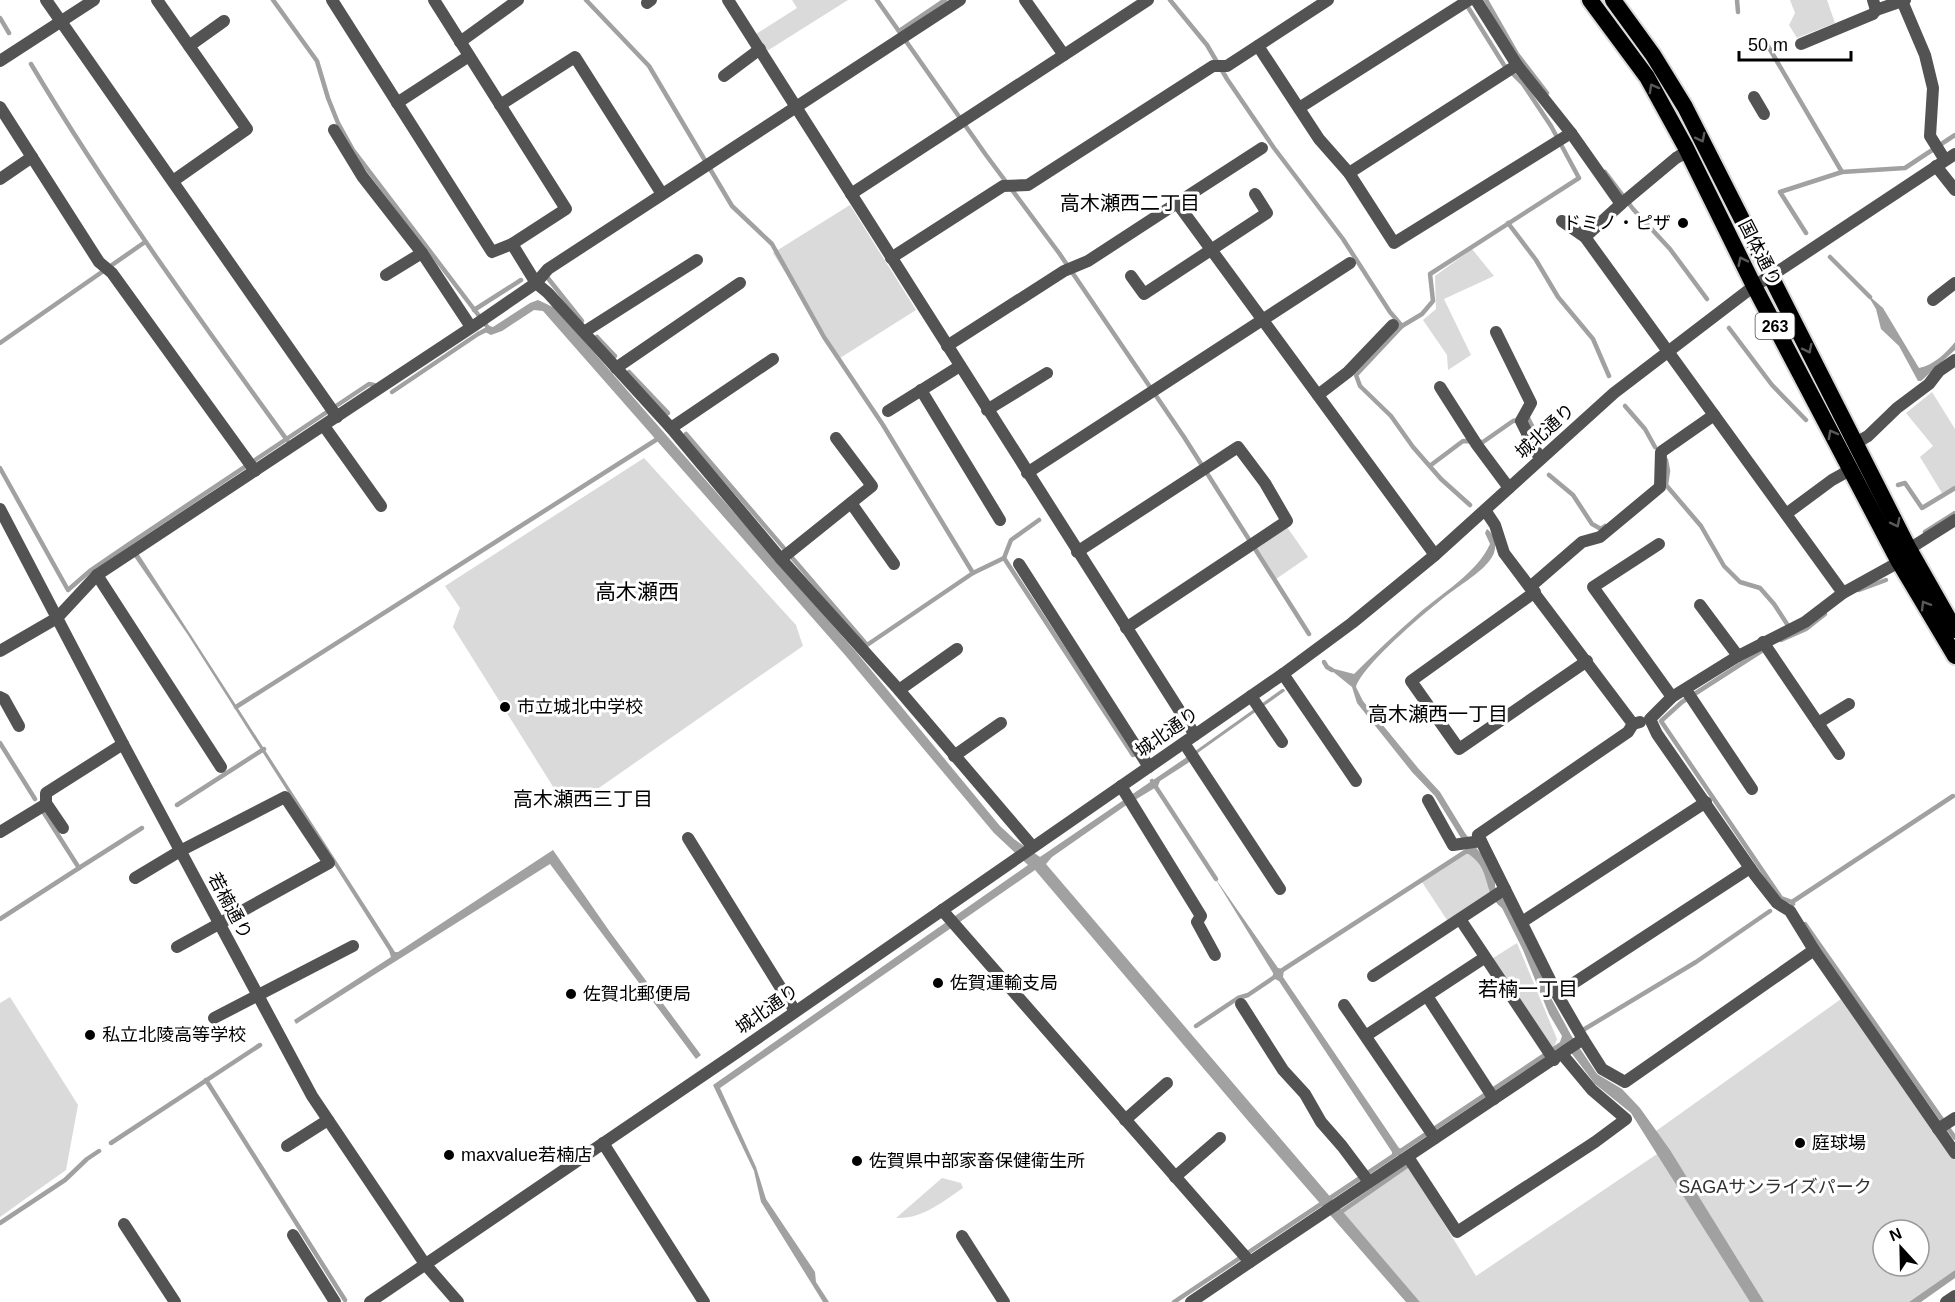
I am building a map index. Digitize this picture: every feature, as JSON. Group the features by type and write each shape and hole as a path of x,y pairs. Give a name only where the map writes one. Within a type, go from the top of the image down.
{"highway":[{"name":"国体通り","path":"1590,0 1647,77 1688,151 1754,286 1850,470 1899,562 1955,656"},
{"name":"国体通り","path":"1613,0 1653,55 1685,107 1909,549 1955,630"}],"street":[{"path":"46,0 334,411"},
{"path":"0,61 94,0"},
{"path":"157,0 247,129 173,181"},
{"path":"332,0 492,252 512,244 566,209 434,0"},
{"path":"460,42 518,0"},
{"path":"728,0 1195,735"},
{"path":"0,651 57,618 98,575 252,467 324,426 334,411 473,326 536,283 548,269 903,37 945,4 960,0"},
{"path":"1025,0 1064,55"},
{"path":"851,194 1148,0"},
{"path":"891,258 1009,185 1028,185 1213,66 1227,66 1328,0"},
{"path":"1476,0 1512,68 1563,138 1626,200"},
{"path":"1801,44 1873,14 1874,5 1904,1 1925,55 1934,88 1930,136 1945,156 1955,190"},
{"path":"1299,108 1466,2"},
{"path":"189,46 224,21"},
{"path":"1258,46 1319,139 1348,173 1394,243 1563,138"},
{"path":"724,76 760,49"},
{"path":"397,103 469,56"},
{"path":"500,105 575,57 662,194"},
{"path":"1348,173 1512,68"},
{"path":"1754,97 1764,114"},
{"path":"0,107 99,262 112,273 252,467"},
{"path":"334,130 374,192 422,253 473,326"},
{"path":"947,346 1069,269 1088,261 1262,148"},
{"path":"1586,237 1626,200 1676,158 1688,151"},
{"name":"城北通り","path":"370,1302 795,1011 946,914 1016,857 1124,790 1149,767 1190,752 1195,735 1256,704 1283,674 1352,623 1434,555 1614,393 1754,286 1945,156"},
{"path":"0,179 32,157"},
{"path":"1131,276 1144,294 1212,250 1267,213 1255,195"},
{"path":"1177,203 1434,555"},
{"path":"1562,221 1586,237 1843,593"},
{"path":"512,244 536,283 548,293 671,428 781,559 899,690 1032,846"},
{"path":"386,275 422,253"},
{"path":"584,332 697,260"},
{"path":"1027,473 1350,263"},
{"path":"616,368 740,283"},
{"path":"1933,300 1955,283"},
{"path":"1318,395 1348,372 1393,325"},
{"path":"1496,332 1531,403 1523,418 1540,459"},
{"path":"671,428 773,359"},
{"path":"1856,443 1868,436 1955,360"},
{"path":"888,411 960,366"},
{"path":"987,410 1047,373"},
{"path":"1440,387 1509,488"},
{"path":"921,390 1000,520"},
{"path":"1587,661 1459,749 1411,681 1532,589 1582,542 1600,537 1660,487 1661,452 1714,415"},
{"path":"324,426 381,506"},
{"path":"781,559 872,486 836,438"},
{"path":"1077,552 1238,447 1265,483 1287,521 1126,628"},
{"path":"1786,514 1832,480 1850,470"},
{"path":"851,503 894,564"},
{"name":"若楠通り","path":"0,509 312,1096 425,1264 458,1302"},
{"path":"1485,510 1495,525 1504,553 1633,724"},
{"path":"1909,549 1955,520"},
{"path":"1659,544 1593,587 1672,698"},
{"path":"1814,950 1625,1082 1602,1069 1583,1039 1557,994 1505,889 1477,842 1478,836 1628,732 1633,724 1650,720 1672,698 1738,656 1805,622 1843,593 1899,562"},
{"path":"1019,564 1149,767"},
{"path":"98,575 221,767"},
{"path":"1700,605 1738,656"},
{"path":"1763,642 1839,754"},
{"path":"899,690 957,649"},
{"path":"1283,674 1356,782"},
{"path":"1686,690 1752,789"},
{"path":"0,697 4,699 19,726"},
{"path":"1256,704 1282,742"},
{"path":"1818,723 1849,704"},
{"path":"1650,720 1657,734 1750,868 1777,903 1790,911 1814,950 1947,1123 1955,1153"},
{"path":"954,756 1001,723"},
{"path":"63,828 46,803 46,793 123,744"},
{"path":"1190,752 1280,889"},
{"path":"1124,790 1201,916 1197,922 1215,955"},
{"path":"135,878 180,851 285,797 329,863 177,947"},
{"path":"1428,800 1453,845 1477,842"},
{"path":"1522,922 1706,802"},
{"path":"0,832 46,803"},
{"path":"688,838 795,1011"},
{"path":"1557,994 1750,868"},
{"path":"1373,976 1505,889"},
{"path":"946,914 1246,1258"},
{"path":"1408,1156 1457,1232 1626,1119 1554,1054 1484,958 1460,919"},
{"path":"214,1018 353,946"},
{"path":"1366,1035 1484,958"},
{"path":"1427,996 1491,1094"},
{"path":"1241,1004 1283,1070 1305,1094 1321,1122 1369,1182"},
{"path":"1344,1005 1435,1138"},
{"path":"1191,1302 1246,1258 1323,1212 1435,1138 1491,1094 1554,1054 1583,1039"},
{"path":"1125,1120 1167,1083"},
{"path":"287,1146 328,1120"},
{"path":"1175,1177 1221,1138"},
{"path":"603,1143 704,1302"},
{"path":"124,1224 175,1302"},
{"path":"293,1235 335,1302"},
{"path":"962,1236 1004,1302"},
{"path":"1946,1302 1955,1296"}],"green space":[{"path":"792,0 848,0 767,51 756,34 797,8"},
{"path":"1790,0 1827,0 1835,23 1797,38 1789,25 1795,13"},
{"path":"850,205 916,310 840,358 773,253"},
{"path":"1472,249 1494,276 1444,299 1471,355 1448,370 1447,355 1423,320 1436,309 1435,276"},
{"path":"1932,392 1955,429 1955,486 1942,493 1920,457 1933,446 1906,413"},
{"path":"644,458 796,625 803,646 593,792 557,793 453,627 460,608 445,586"},
{"path":"1287,527 1308,557 1276,579 1255,548"},
{"path":"1472,845 1487,868 1493,891 1447,920 1420,879"},
{"path":"1517,943 1557,1039 1553,1050 1490,960"},
{"path":"10,997 78,1105 66,1170 0,1217 0,1003"},
{"name":"SAGAサンライズパーク","path":"1841,999 1955,1160 1955,1270 1909,1302 1420,1302 1340,1209 1407,1163 1476,1276 1657,1154 1656,1131"},
{"path":"942,1178 961,1183 963,1188 924,1213 896,1218"}],"shaded area":[{"path":"1867,294 1883,308 1919,368 1935,361 1955,342 1955,350 1921,381 1918,381 1899,346 1881,329 1876,309"},
{"path":"538,300 555,308 857,653 1000,826 1040,857 1284,689 1285,691 1199,752 1188,763 1160,781 1158,786 1125,806 1052,857 1046,864 1420,1302 1406,1302 1249,1122 1035,870 720,1088 756,1167 766,1199 815,1272 816,1282 829,1302 823,1302 761,1202 754,1171 713,1085 1028,865 994,833 845,655 543,311 534,310 502,331 491,335 481,330 489,326 493,327"},
{"path":"1487,529 1493,536 1495,546 1494,553 1487,564 1399,636 1371,665 1356,687 1363,701 1440,792 1481,854 1495,881 1495,887 1508,906 1571,1035 1597,1074 1622,1089 1640,1108 1670,1150 1764,1302 1750,1302 1631,1113 1595,1084 1566,1046 1558,1048 1562,1036 1549,1014 1523,950 1502,908 1491,894 1480,865 1465,852 1466,846 1435,796 1412,772 1357,703 1352,687 1327,667 1354,674 1402,628 1477,564 1490,544 1485,533"},
{"path":"138,553 395,952 553,850 701,1055 696,1059 550,864 296,1024 294,1020 391,957 389,951 188,635 133,555"},
{"path":"1213,875 1278,968 1284,969 1283,977 1399,1148 1402,1149 1400,1155 1392,1156 1392,1152 1279,981 1273,978 1273,973"},
{"path":"1955,1270 1955,1278 1921,1302 1909,1302"}],"waterway":[{"path":"273,0 317,61 338,123 353,150 491,329"},
{"path":"586,0 649,66 732,206 772,244 824,337 883,425 973,573"},
{"path":"877,0 986,155 1059,253 1184,437 1309,634"},
{"path":"899,31 945,0"},
{"path":"1170,0 1207,45 1274,148 1343,239 1390,312 1402,326"},
{"path":"1486,0 1517,54 1547,93"},
{"path":"1737,0 1738,12"},
{"path":"1466,4 1504,65 1523,84 1551,126 1579,178 1430,274 1433,301 1422,314 1402,326 1356,375 1360,386 1391,416 1413,447 1441,479 1470,505"},
{"path":"0,18 9,33"},
{"path":"1765,41 1842,172 1780,192 1806,233"},
{"path":"31,64 91,161 187,302 287,440"},
{"path":"1842,172 1905,168 1955,135"},
{"path":"1605,172 1633,209 1670,249 1707,299"},
{"path":"1508,223 1536,260 1558,297 1593,339 1609,376"},
{"path":"0,343 145,242"},
{"path":"1830,257 1870,297"},
{"path":"547,277 582,321"},
{"path":"474,310 521,280"},
{"path":"1729,328 1772,385 1806,420"},
{"path":"392,392 488,329"},
{"path":"597,337 615,356"},
{"path":"629,372 668,413"},
{"path":"0,468 68,590 91,570 129,544 369,384 374,385"},
{"path":"1625,406 1645,429 1655,447"},
{"path":"1431,465 1463,441 1483,442 1513,421 1528,418 1539,440"},
{"path":"686,434 867,645 973,573 1004,558 1011,540 1039,520"},
{"path":"236,707 659,438"},
{"path":"1666,460 1668,471 1666,485 1701,526 1724,566 1740,582 1760,588 1787,624"},
{"path":"1549,475 1573,495 1592,524 1601,529 1605,526"},
{"path":"1898,485 1905,483 1922,508 1955,488"},
{"path":"1925,532 1955,513"},
{"path":"1004,558 1133,755"},
{"path":"1859,590 1886,580"},
{"path":"1781,640 1806,629 1825,614"},
{"path":"1766,648 1682,702 1661,721 1781,898 1792,902"},
{"path":"1324,662 1332,670"},
{"path":"0,743 35,799"},
{"path":"177,805 264,749"},
{"path":"1152,781 1216,879"},
{"path":"1793,904 1792,902 1953,796"},
{"path":"44,813 79,868 142,828"},
{"path":"1196,1026 1238,998 1248,995 1284,969 1471,850"},
{"path":"0,919 79,868"},
{"path":"1583,1030 1696,962 1770,911"},
{"path":"1805,924 1955,1138"},
{"path":"1174,1302 1561,1044"},
{"path":"111,1143 260,1045"},
{"path":"206,1080 345,1300"},
{"path":"0,1223 65,1180 99,1151"},
{"path":"1338,1214 1407,1166 1405,1163"}],"place":[{"name":"ドミノ・ピザ","path":"1683,223"},
{"name":"市立城北中学校","path":"505,707"},
{"name":"佐賀運輸支局","path":"938,983"},
{"name":"佐賀北郵便局","path":"571,994"},
{"name":"私立北陵高等学校","path":"90,1035"},
{"name":"庭球場","path":"1800,1143"},
{"name":"maxvalue若楠店","path":"449,1155"},
{"name":"佐賀県中部家畜保健衛生所","path":"857,1161"}],"district":[{"name":"高木瀬西二丁目","path":"1130,203"},
{"name":"高木瀬西","path":"637,591"},
{"name":"高木瀬西一丁目","path":"1438,714"},
{"name":"高木瀬西三丁目","path":"583,799"},
{"name":"若楠一丁目","path":"1528,989"}]}
